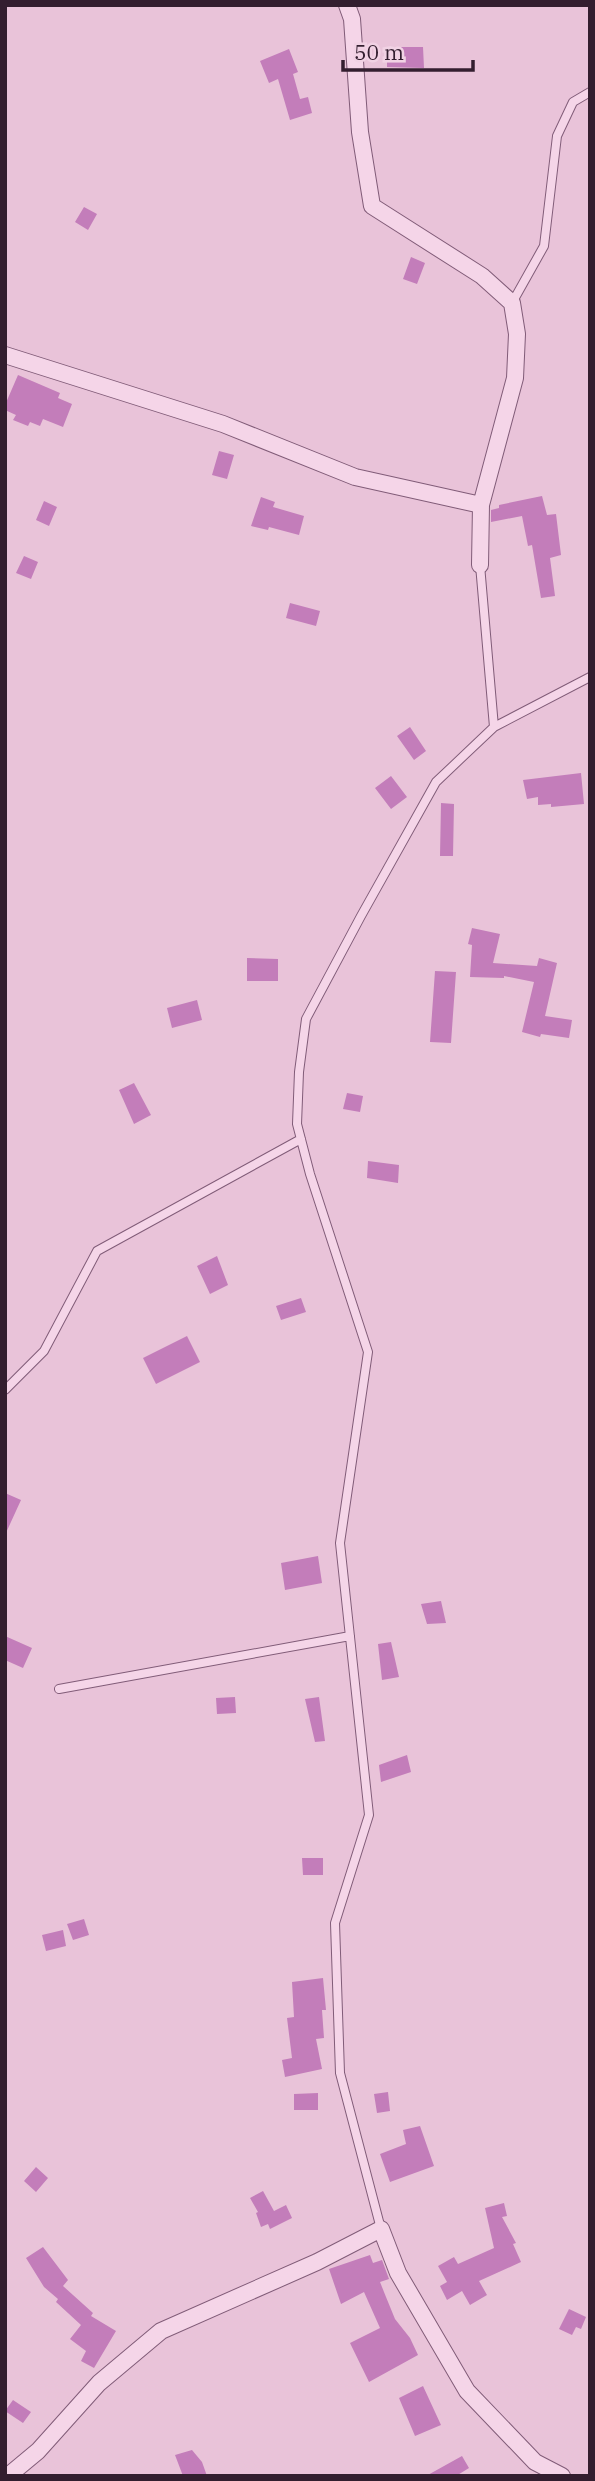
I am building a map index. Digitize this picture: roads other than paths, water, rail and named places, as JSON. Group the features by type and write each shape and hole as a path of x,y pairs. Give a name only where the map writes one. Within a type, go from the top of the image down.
{"street":[{"path":"347,5 352,19 360,132 372,206 482,276 512,303 517,334 515,378 481,505 480,565"},
{"path":"5,355 223,424 355,477 481,505"},
{"path":"8,2476 38,2451 99,2383 161,2331 317,2262 381,2229 398,2273 467,2390 535,2462 562,2476"}],"lane":[{"path":"512,303 544,246 557,136 573,102 590,92"},
{"path":"480,565 494,727"},
{"path":"381,2229 340,2073 335,1923 369,1815 340,1543 368,1352 297,1124 306,1019 360,916 436,782 494,727 590,677"},
{"path":"5,1390 44,1351 97,1251 301,1139"},
{"path":"59,1689 350,1636"}]}
